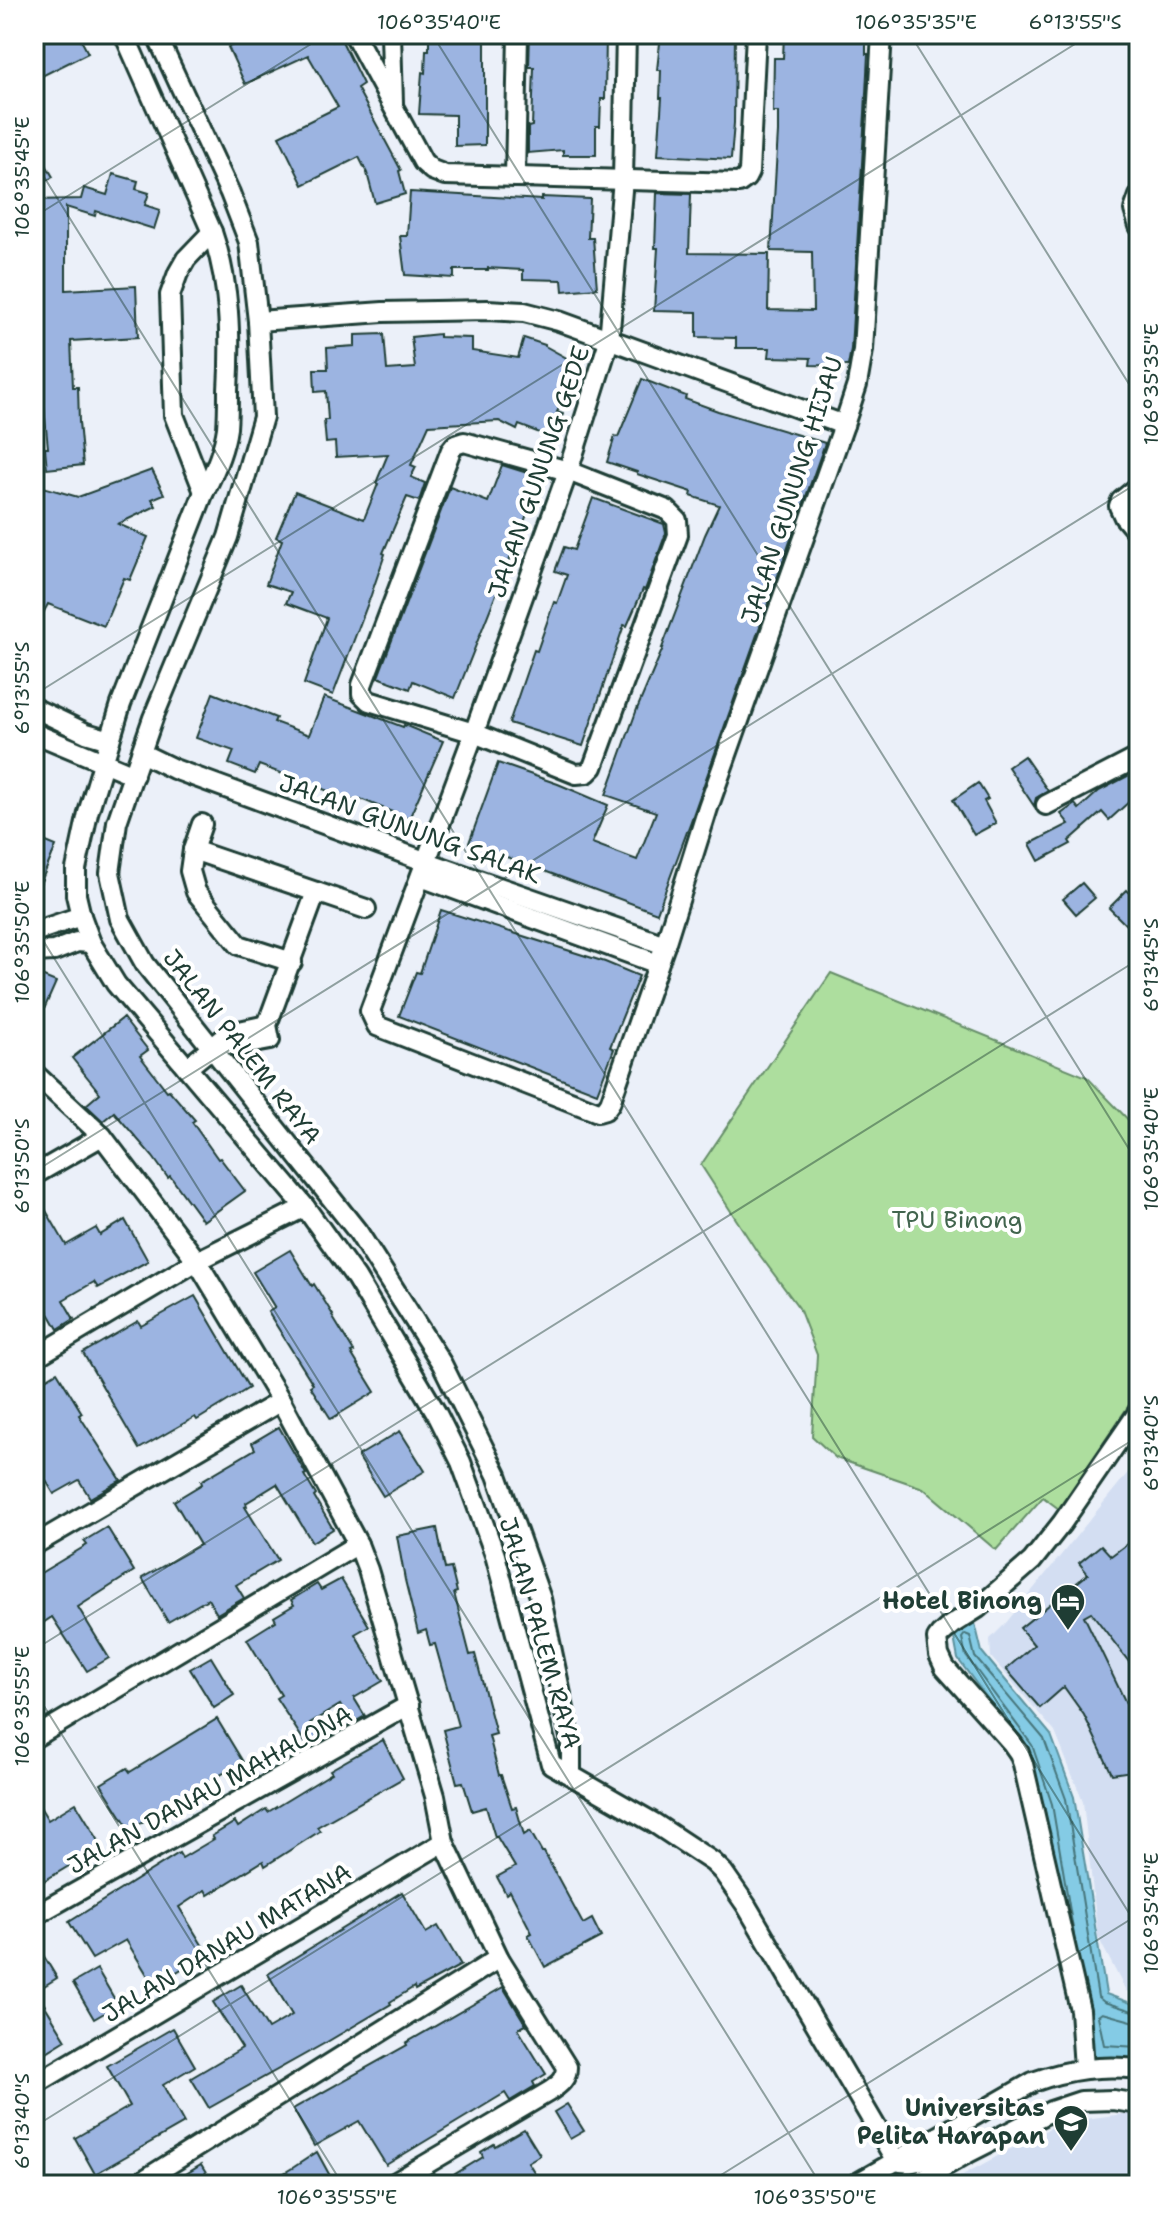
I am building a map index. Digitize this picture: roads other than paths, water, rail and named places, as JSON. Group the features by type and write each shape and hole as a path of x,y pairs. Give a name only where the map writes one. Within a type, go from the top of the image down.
{"street":[{"name":"JALAN PALEM RAYA","path":"124,34 220,254 228,311 230,358 226,430 213,474 112,731 88,813 76,869 76,895 81,916 91,943 116,984 305,1207 356,1278 437,1414 461,1462 495,1555 546,1752 551,1764 571,1775 571,1742 541,1599 497,1475 442,1364 358,1232 216,1045 145,964 120,919 110,873 117,822 143,746 228,537 263,417 258,321 249,242 230,193 156,34"},
{"path":"354,34 423,162 432,170 445,175 739,183 749,172 756,34"},
{"path":"391,34 394,109"},
{"path":"515,177 518,34"},
{"name":"JALAN GUNUNG GEDE","path":"626,34 623,179 609,341 568,471 370,1011 377,1026 598,1112 605,1110 610,1103 658,964"},
{"name":"JALAN GUNUNG HIJAU","path":"658,964 708,808 857,385 863,350 882,34"},
{"path":"1139,196 1134,210 1139,226"},
{"path":"204,492 174,415 170,295 186,259 212,232"},
{"path":"258,321 383,312 524,312 559,321 844,425"},
{"path":"464,442 568,471 667,510 677,520 678,535 593,767 587,773 576,774 474,733 369,701 362,694 362,685 455,445 464,442"},
{"path":"1139,486 1119,506 1139,535"},
{"name":"JALAN GUNUNG SALAK","path":"34,708 86,733 112,731 143,746 174,769 658,964"},
{"path":"34,733 134,775"},
{"path":"1046,805 1139,757"},
{"path":"202,824 190,871 196,892 239,945 292,962"},
{"path":"193,850 366,909"},
{"name":"JALAN GUNUNG SALAK","path":"424,869 665,945"},
{"path":"187,1068 230,1033 269,1032 316,892"},
{"path":"34,932 81,916"},
{"path":"44,952 77,942 91,943"},
{"path":"34,1073 102,1136 197,1261 281,1401 358,1544 409,1705 435,1796 444,1842 499,1958 565,2060 567,2075 550,2091 391,2185"},
{"path":"34,1175 102,1136"},
{"path":"34,1358 197,1261 305,1207"},
{"path":"34,1545 281,1401"},
{"path":"1084,2068 1080,2010 1023,1764 1012,1743 945,1668 937,1639 943,1630 978,1608 1032,1561 1139,1411"},
{"path":"34,1738 358,1544"},
{"name":"JALAN DANAU MAHALONA","path":"34,1916 409,1705"},
{"path":"571,1775 654,1823 723,1872 746,1905 896,2161 915,2163 952,2151 966,2154"},
{"name":"JALAN DANAU MATANA","path":"34,2085 444,1842"},
{"path":"136,2185 499,1958"},
{"path":"854,2185 1033,2082 1084,2068 1139,2069"},
{"path":"913,2185 1051,2111 1081,2101 1113,2100 1139,2104"}],"water":[{"path":"974,1619 982,1652 1051,1735 1074,1797 1106,1994 1139,2006 1139,2065 1088,2064 1044,1805 1024,1748 958,1659 953,1632"}],"place":[{"name":"Hotel Binong","path":"1068,1632"},
{"name":"Universitas Pelita Harapan","path":"1071,2153"}],"park label":[{"name":"TPU Binong","path":"957,1220"}]}
